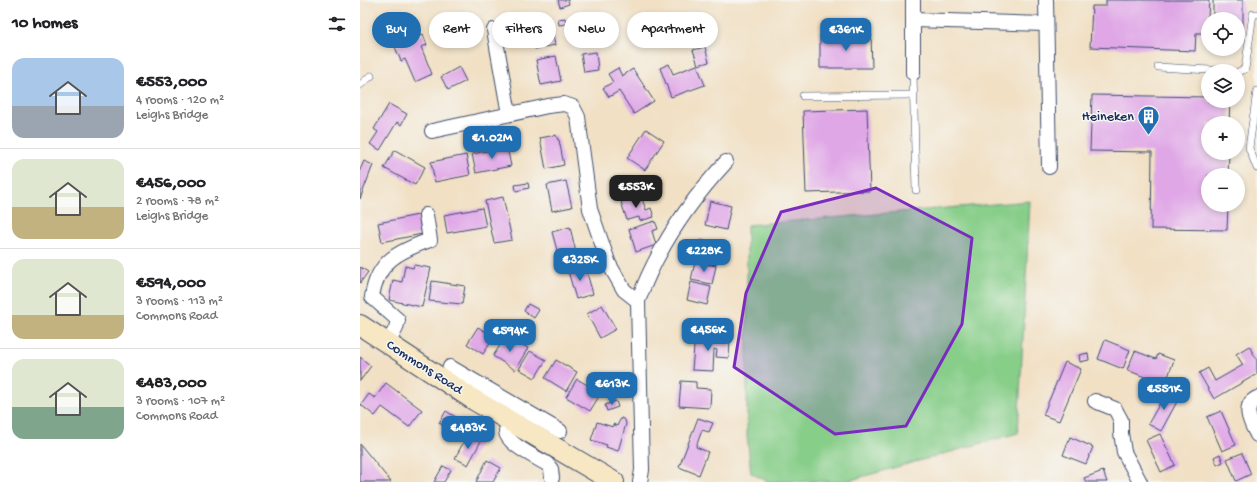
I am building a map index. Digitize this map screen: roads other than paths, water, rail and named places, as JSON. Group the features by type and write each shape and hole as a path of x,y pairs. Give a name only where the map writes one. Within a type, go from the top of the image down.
{"street":[{"path":"913,0 913,73"},
{"path":"1046,0 1049,167"},
{"path":"913,20 1046,24"},
{"path":"497,48 509,114"},
{"path":"432,131 509,114 564,104 573,107 578,117 590,209 609,264 624,290 638,301"},
{"path":"640,482 642,470 638,301 644,285 661,252 700,190 726,162"},
{"path":"388,344 396,328 398,320 372,297 373,286 382,269 394,255 430,240 426,215"},
{"name":"Commons Road","path":"360,325 388,344 514,414 614,482"},
{"path":"450,367 514,414 560,431"},
{"path":"1257,398 1248,406 1248,412 1257,435"},
{"path":"1095,401 1115,409 1121,420 1121,433 1124,452 1140,482"},
{"path":"514,414 506,431 508,438 513,443 547,464 552,478"}],"lane":[{"path":"1245,68 1253,14 1257,14"},
{"path":"1158,67 1201,69"},
{"path":"913,73 916,190"},
{"path":"360,85 371,76"},
{"path":"1257,91 1249,148 1257,168"},
{"path":"803,96 913,94"}],"place":[{"name":"Heineken","path":"1149,136"}]}
